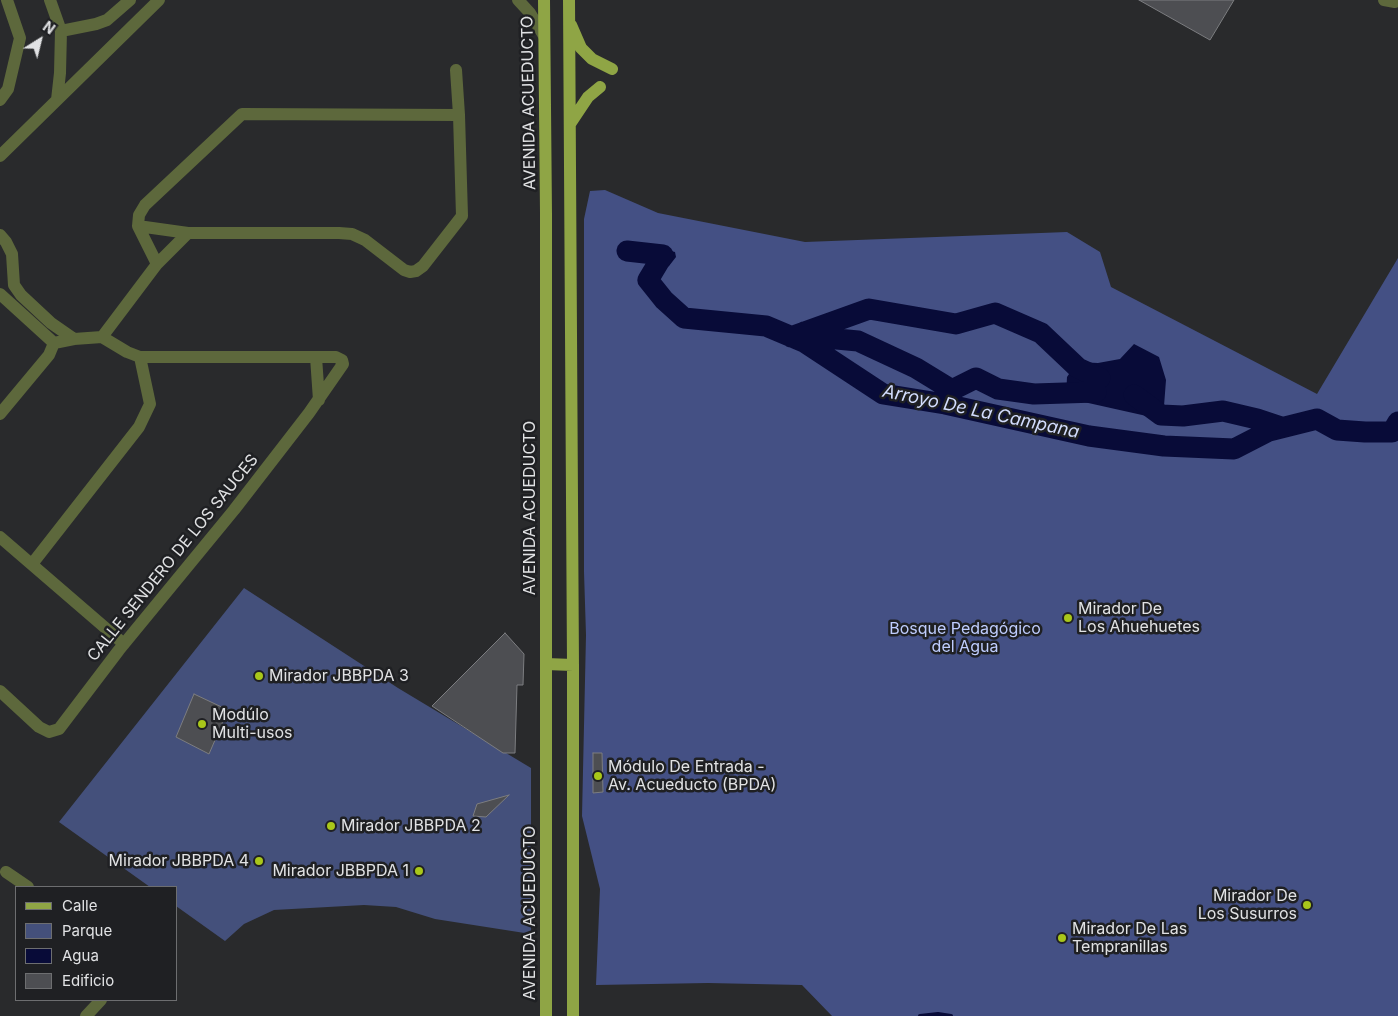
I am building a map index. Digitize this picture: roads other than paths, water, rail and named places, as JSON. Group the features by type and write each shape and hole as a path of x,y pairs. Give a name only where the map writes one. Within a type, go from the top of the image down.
{"main road":[{"name":"AVENIDA ACUEDUCTO","path":"544,0 546,1016"},
{"path":"569,0 573,1016"},
{"path":"569,21 581,48 592,58 612,69"},
{"path":"570,124 588,97 600,88"},
{"path":"546,664 573,665"}],"street":[{"path":"0,100 8,89 20,38 7,0"},
{"path":"50,0 61,31 57,100"},
{"path":"61,31 107,20 130,0"},
{"path":"0,156 160,0"},
{"path":"518,0 530,13 544,36"},
{"path":"1384,0 1395,2 1398,0"},
{"path":"138,226 188,233 352,234 365,240 404,270 416,271 423,266 462,216 456,70"},
{"path":"157,264 138,226 139,215 145,205 242,114 459,115"},
{"path":"54,344 74,339 102,337 157,264 188,233"},
{"path":"0,235 12,254 14,285 21,295 74,339"},
{"path":"0,294 54,344"},
{"name":"CALLE SENDERO DE LOS SAUCES","path":"0,691 39,726 49,732 59,729 124,644 234,510 320,400 343,364 342,360 336,357 140,357 127,352 102,337"},
{"path":"0,414 49,356 54,344"},
{"path":"32,564 139,427 150,404 140,357"},
{"path":"316,357 320,400"},
{"path":"0,537 124,644"},
{"path":"6,872 27,886"},
{"path":"86,1016 100,1001"}],"water":[{"path":"661,251 675,252 676,257 669,266 662,270 657,259"},
{"path":"1134,344 1159,357 1166,380 1164,406 1151,417 1066,398 1067,377 1077,362 1098,363 1120,359"}],"waterway":[{"name":"Arroyo De La Campana","path":"627,251 663,255 648,280 664,300 684,318 766,326 804,342 883,394 945,404 1089,436 1164,446 1234,449 1269,431 1317,419 1337,430 1365,432 1392,432 1398,422"},
{"path":"791,337 869,309 956,324 995,313 1041,333 1078,368 1100,378"},
{"path":"804,332 826,338 858,341 916,368 952,390 976,378 998,389 1034,394 1096,392"},
{"path":"1134,395 1161,415 1183,416 1223,411 1281,427"},
{"path":"920,1016 938,1014 951,1016"}],"place":[{"name":"Mirador De Los Ahuehuetes","path":"1068,618"},
{"name":"Mirador JBBPDA 3","path":"259,676"},
{"name":"Modúlo Multi-usos","path":"202,724"},
{"name":"Módulo De Entrada - Av. Acueducto (BPDA)","path":"598,776"},
{"name":"Mirador JBBPDA 2","path":"331,826"},
{"name":"Mirador JBBPDA 4","path":"259,861"},
{"name":"Mirador JBBPDA 1","path":"419,871"},
{"name":"Mirador De Los Susurros","path":"1307,905"},
{"name":"Mirador De Las Tempranillas","path":"1062,938"}],"park label":[{"name":"Bosque Pedagógico del Agua","path":"965,638"}]}
